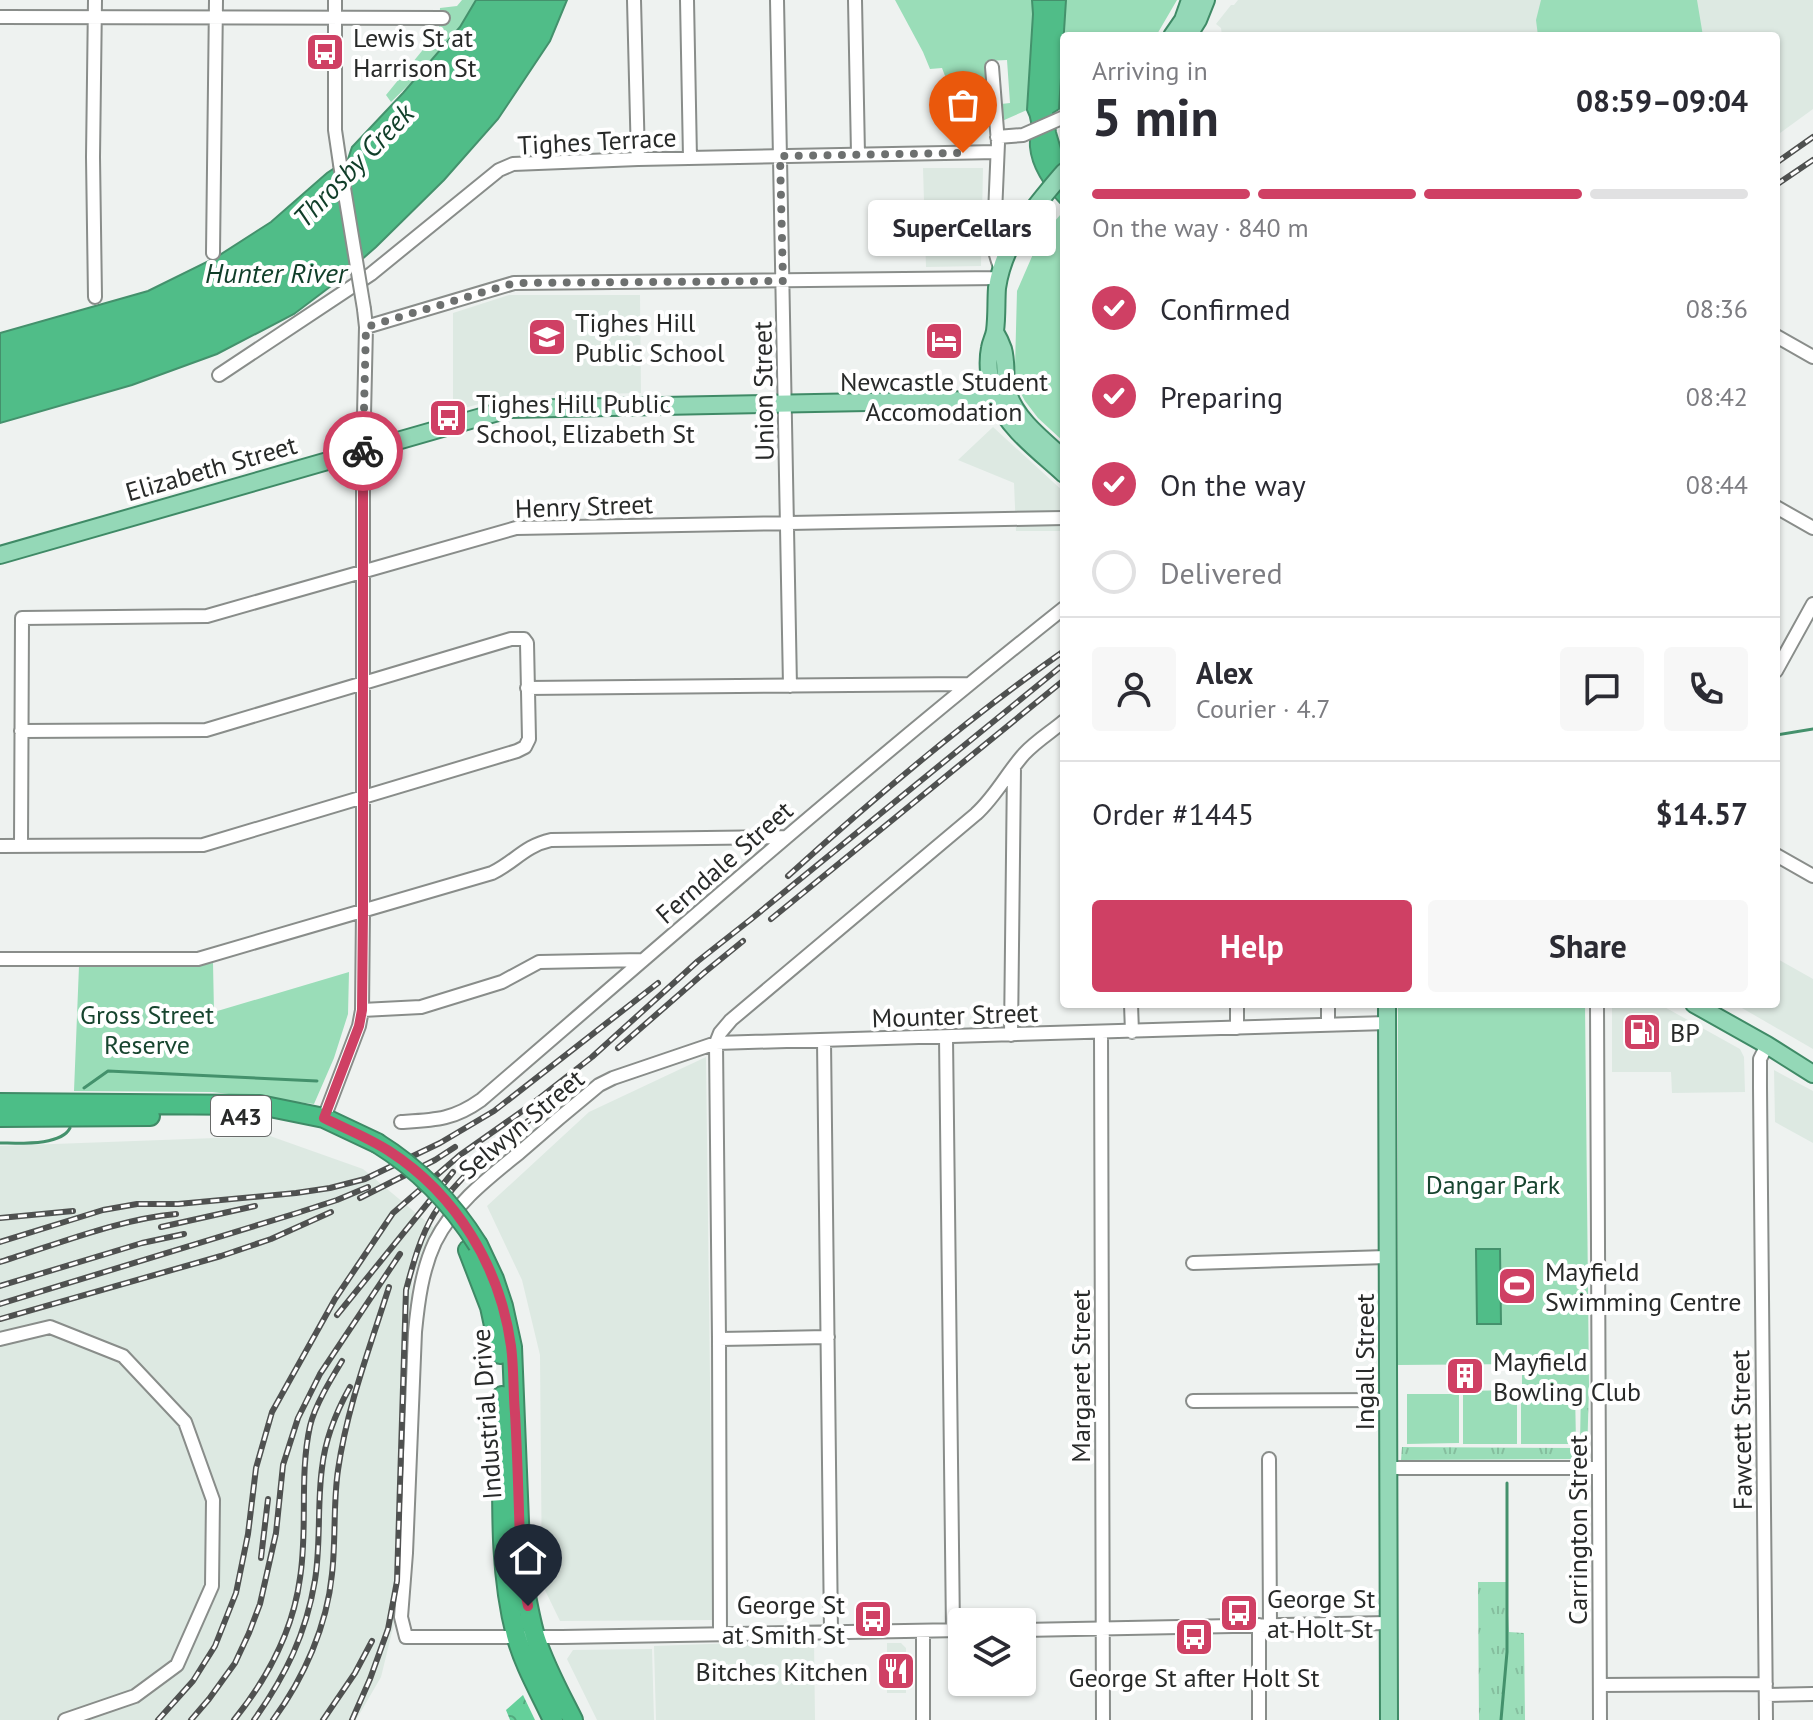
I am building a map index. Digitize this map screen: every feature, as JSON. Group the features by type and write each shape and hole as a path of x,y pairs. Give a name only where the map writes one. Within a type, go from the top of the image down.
{"highway":[{"name":"Industrial Drive","path":"0,1103 260,1105 324,1118 408,1165 436,1189 458,1216 473,1248 494,1279 503,1306 512,1347 526,1664 553,1720"},
{"name":"Industrial Drive","path":"0,1117 252,1116 319,1129 374,1148"},
{"name":"Industrial Drive","path":"526,1637 544,1662 573,1720"}],"main road":[{"path":"1175,32 1190,0"},
{"path":"1190,32 1206,0"},
{"path":"1060,177 1016,233 1000,274 995,332 1004,352 1003,412 1016,429 1060,470"},
{"path":"1001,393 1060,455"},
{"name":"Elizabeth Street","path":"0,555 497,411 521,407 974,400 1001,393"},
{"name":"Ingall Street","path":"1387,1008 1389,1720"},
{"path":"1701,1008 1813,1074"}],"street":[{"path":"95,0 95,297"},
{"path":"213,253 216,0"},
{"path":"324,1118 359,1026 362,1010 363,911 365,318 335,130 335,0"},
{"path":"634,0 638,159"},
{"path":"687,0 690,158"},
{"name":"Union Street","path":"777,0 790,686"},
{"path":"855,0 858,154"},
{"path":"0,17 443,18"},
{"path":"365,318 514,283 783,281 1000,274 993,247 992,224 997,152 992,67"},
{"path":"997,137 1023,135 1060,119"},
{"name":"Tighes Terrace","path":"219,375 371,274 499,170 513,164 997,152"},
{"path":"1780,338 1813,357"},
{"path":"1780,509 1813,528"},
{"name":"Henry Street","path":"21,731 22,618 207,616 516,528 1060,518"},
{"path":"1780,664 1813,604"},
{"name":"Ferndale Street","path":"401,1122 435,1120 464,1112 481,1100 786,837 1060,611"},
{"path":"0,846 21,846 203,845 517,751 529,739 527,643 524,639 511,639 206,730 21,731 21,846"},
{"path":"527,688 968,684"},
{"path":"720,1634 716,1043 731,1020 976,814 997,793 1031,747 1060,724"},
{"path":"1011,1035 1014,767"},
{"path":"0,959 198,959 492,873 541,842 562,839 786,837"},
{"path":"1780,857 1813,876"},
{"path":"362,1010 421,1007 502,982 539,962 643,960"},
{"path":"1131,1008 1132,1032"},
{"path":"1237,1008 1237,1028"},
{"path":"1328,1008 1328,1025"},
{"name":"Carrington Street","path":"1597,1008 1600,1720"},
{"name":"Mounter Street","path":"716,1043 1387,1023"},
{"name":"Margaret Street","path":"1101,1033 1103,1720"},
{"path":"946,1037 957,1608"},
{"path":"824,1041 831,1632"},
{"name":"Selwyn Street","path":"526,1637 406,1637 401,1617 415,1332 424,1273 435,1243 450,1217 471,1193 599,1085 716,1043"},
{"name":"Fawcett Street","path":"1766,1720 1760,1059 1767,1045"},
{"path":"1193,1263 1387,1257"},
{"path":"0,1339 50,1327 123,1356 185,1422 213,1500 212,1586 177,1665 135,1696 65,1720"},
{"path":"719,1339 828,1337"},
{"path":"1193,1401 1388,1400"},
{"path":"1259,1720 1269,1459"},
{"path":"1388,1468 1598,1468"},
{"path":"1036,1630 1388,1623"},
{"path":"526,1637 948,1630"},
{"path":"923,1631 923,1720"},
{"path":"1600,1685 1766,1689 1813,1694"}],"shaded area":[{"path":"1238,0 1813,0 1813,109 1780,133 1780,32 1222,32 1216,24"},
{"path":"923,168 983,168 981,266 926,267"},
{"name":"Tighes Hill Public School","path":"509,295 640,295 641,393 509,396 453,411 453,313"},
{"path":"993,427 1060,488 1060,531 1016,531 1014,483 958,460"},
{"path":"1780,960 1813,979 1813,1049 1742,1008 1780,1008"},
{"path":"1612,1008 1666,1008 1740,1049 1744,1057 1745,1092 1672,1093 1671,1072 1612,1072"},
{"path":"706,1057 713,1620 560,1621 542,1584 540,1355 522,1280 487,1206 589,1112"},
{"path":"1774,1070 1813,1091 1813,1143 1775,1122"},
{"path":"270,1136 363,1169 434,1228 412,1278 409,1446 401,1595 381,1677 356,1720 0,1720 0,1146"},
{"path":"814,1640 815,1720 656,1720 654,1646"},
{"name":"Bitches Kitchen","path":"887,1643 901,1643 906,1648 906,1693 887,1693"},
{"path":"652,1649 654,1720 597,1720 567,1659 573,1650"}],"green space":[{"path":"462,0 477,0 453,40 447,41 434,60 391,102 386,95 439,30 440,8 457,6"},
{"path":"895,0 1032,0 1027,110 1002,121 1001,104 1010,103 1007,60 986,61 984,96 950,89 942,68 930,69"},
{"path":"1066,0 1177,0 1158,32 1064,32"},
{"path":"1541,0 1697,0 1702,32 1538,32 1536,20"},
{"path":"1060,215 1060,438 1025,401 1017,386 1015,367 1017,291 1040,238"},
{"name":"Gross Street Reserve","path":"213,963 214,1012 349,972 348,1014 334,1058 314,1104 212,1092 74,1091 79,966 192,966"},
{"name":"Dangar Park","path":"1398,1008 1585,1008 1589,1386 1522,1385 1522,1364 1398,1365"},
{"path":"1581,1386 1589,1386 1587,1457 1583,1459 1401,1460 1402,1447 1576,1448 1580,1445"},
{"path":"1517,1390 1517,1444 1463,1444 1463,1391"},
{"path":"1575,1390 1576,1444 1521,1444 1521,1391"},
{"path":"1407,1394 1459,1394 1459,1443 1407,1444"},
{"path":"1478,1582 1506,1582 1509,1632 1524,1633 1525,1720 1479,1720"},
{"path":"523,1695 535,1720 510,1720 506,1710"}],"water":[{"name":"Hunter River","path":"476,0 567,0 550,41 498,119 444,180 376,247 294,314 217,354 132,385 0,423 0,333 148,291 215,258 271,222 327,173 348,159 352,147 460,27"},
{"path":"1032,0 1066,0 1064,32 1060,32 1059,109 1053,113 1060,146 1060,203 1042,180 1031,156 1031,124 1027,110"},
{"path":"1476,1249 1500,1249 1501,1324 1477,1324"}],"waterway":[{"name":"Throsby Creek","path":"1780,734 1813,729"},
{"path":"84,1088 108,1071 317,1081"},
{"path":"0,1143 49,1141 65,1134 70,1128"},
{"path":"1501,1720 1507,1652 1507,1483"}],"railway":[{"path":"1780,160 1813,137"},
{"path":"1780,182 1813,160"},
{"path":"788,876 923,759 1060,654"},
{"path":"158,1720 193,1681 215,1646 236,1593 248,1534 256,1468 272,1412 335,1299 393,1213 460,1155 592,1057 698,961 1060,667"},
{"path":"771,919 1060,683"},
{"path":"618,1048 743,941"},
{"path":"0,1242 103,1210 137,1204 178,1204 296,1193 365,1179 440,1143 494,1111 658,983"},
{"path":"352,1720 388,1629 397,1581 406,1290 414,1261 429,1223 456,1185 483,1158 541,1111"},
{"path":"360,1198 455,1147"},
{"path":"337,1315 453,1172"},
{"path":"0,1304 297,1213 368,1187"},
{"path":"161,1227 255,1206"},
{"path":"0,1218 73,1211"},
{"path":"0,1319 221,1256 271,1239 331,1212"},
{"path":"0,1262 110,1227 176,1214"},
{"path":"0,1286 142,1243 184,1234"},
{"path":"191,1720 235,1663 260,1604 276,1533 283,1465 298,1418 320,1374 400,1254"},
{"path":"273,1720 304,1669 325,1613 332,1574 336,1483 342,1447 360,1377 389,1287"},
{"path":"234,1720 277,1654 297,1598 310,1426 319,1401 342,1361"},
{"path":"254,1720 285,1670 306,1618 317,1566 323,1458 332,1426 350,1387"},
{"path":"261,1558 268,1499"},
{"path":"323,1720 355,1673 372,1641"}],"way so far":[{"path":"363,451 366,327 514,283 783,281 780,156 963,153"}],"place":[{"name":"Lewis St at Harrison St","path":"325,52"},
{"name":"SuperCellars","path":"963,153"},
{"name":"Tighes Hill Public School","path":"547,337"},
{"name":"Newcastle Student Accomodation","path":"944,341"},
{"name":"Tighes Hill Public School, Elizabeth St","path":"448,418"},
{"name":"BP","path":"1642,1032"},
{"name":"Mayfield Swimming Centre","path":"1517,1286"},
{"name":"Mayfield Bowling Club","path":"1465,1376"},
{"name":"George St at Holt St","path":"1239,1613"},
{"name":"George St at Smith St","path":"873,1619"},
{"name":"George St after Holt St","path":"1194,1637"},
{"name":"Bitches Kitchen","path":"896,1671"}],"route":[{"path":"363,451 362,1010 359,1026 324,1118 377,1143 436,1189 469,1230 494,1279 512,1347 521,1571 528,1606"}]}
